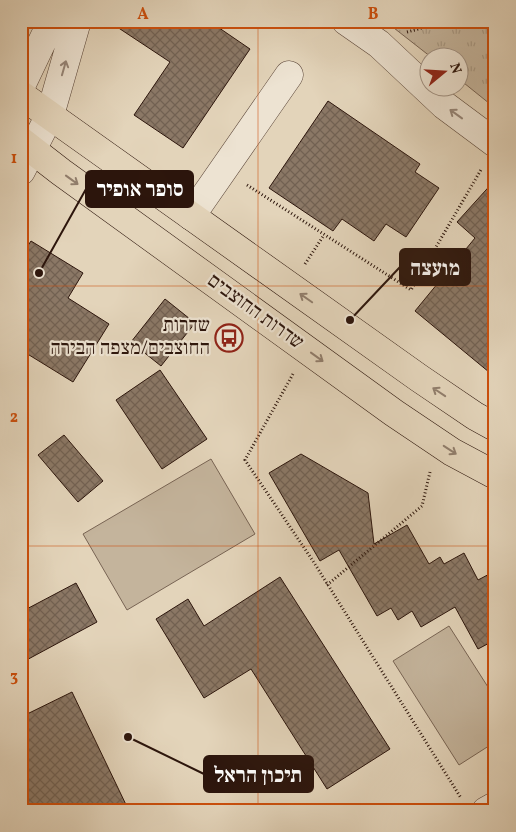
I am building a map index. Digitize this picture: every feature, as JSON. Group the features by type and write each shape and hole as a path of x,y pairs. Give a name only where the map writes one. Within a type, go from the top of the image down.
{"main road":[{"name":"שדרות החוצבים","path":"21,94 419,378 475,416 495,427"},
{"name":"שדרות החוצבים","path":"25,154 307,350 394,413 452,452 495,475"}],"street":[{"path":"21,86 52,21"},
{"path":"25,154 50,115 77,21"},
{"path":"346,21 378,44 444,106 490,153"},
{"path":"191,216 289,75"},
{"path":"475,807 495,806"}],"path":[{"path":"378,44 413,30 448,21"},
{"path":"260,194 410,290 490,153"},
{"path":"307,350 245,460 475,807"},
{"path":"327,586 422,506"}],"green space":[{"path":"385,21 495,21 495,108 468,86 468,48 420,48"},
{"path":"211,459 255,534 127,610 83,534"},
{"path":"449,626 495,698 495,742 459,765 393,661"}],"building":[{"path":"108,21 209,21 250,49 183,148 134,115 170,62"},
{"path":"328,101 420,164 415,172 439,188 406,237 386,224 374,241 342,219 333,231 269,188"},
{"path":"495,180 495,377 415,311 475,238 457,222"},
{"path":"31,241 83,273 68,298 109,324 73,382 21,350 21,256"},
{"path":"165,299 195,323 161,366 131,342"},
{"path":"160,370 207,439 162,469 116,400"},
{"path":"64,435 103,481 78,502 38,455"},
{"path":"301,454 368,493 374,544 407,525 429,564 440,557 444,564 464,553 478,580 495,571 495,640 478,649 455,607 421,627 412,611 398,620 391,608 377,616 339,550 320,561 269,473"},
{"path":"280,577 390,749 327,789 251,669 204,698 156,619 188,599 204,626"},
{"path":"76,583 97,622 21,663 21,612"},
{"path":"72,692 129,811 21,811 21,717"}],"place":[{"name":"סופר אופיר","path":"39,273"},
{"name":"מועצה","path":"350,320"},
{"name":"שדרות החוצבים/מצפה הבירה","path":"229,338"},
{"name":"תיכון הראל","path":"128,737"}]}
